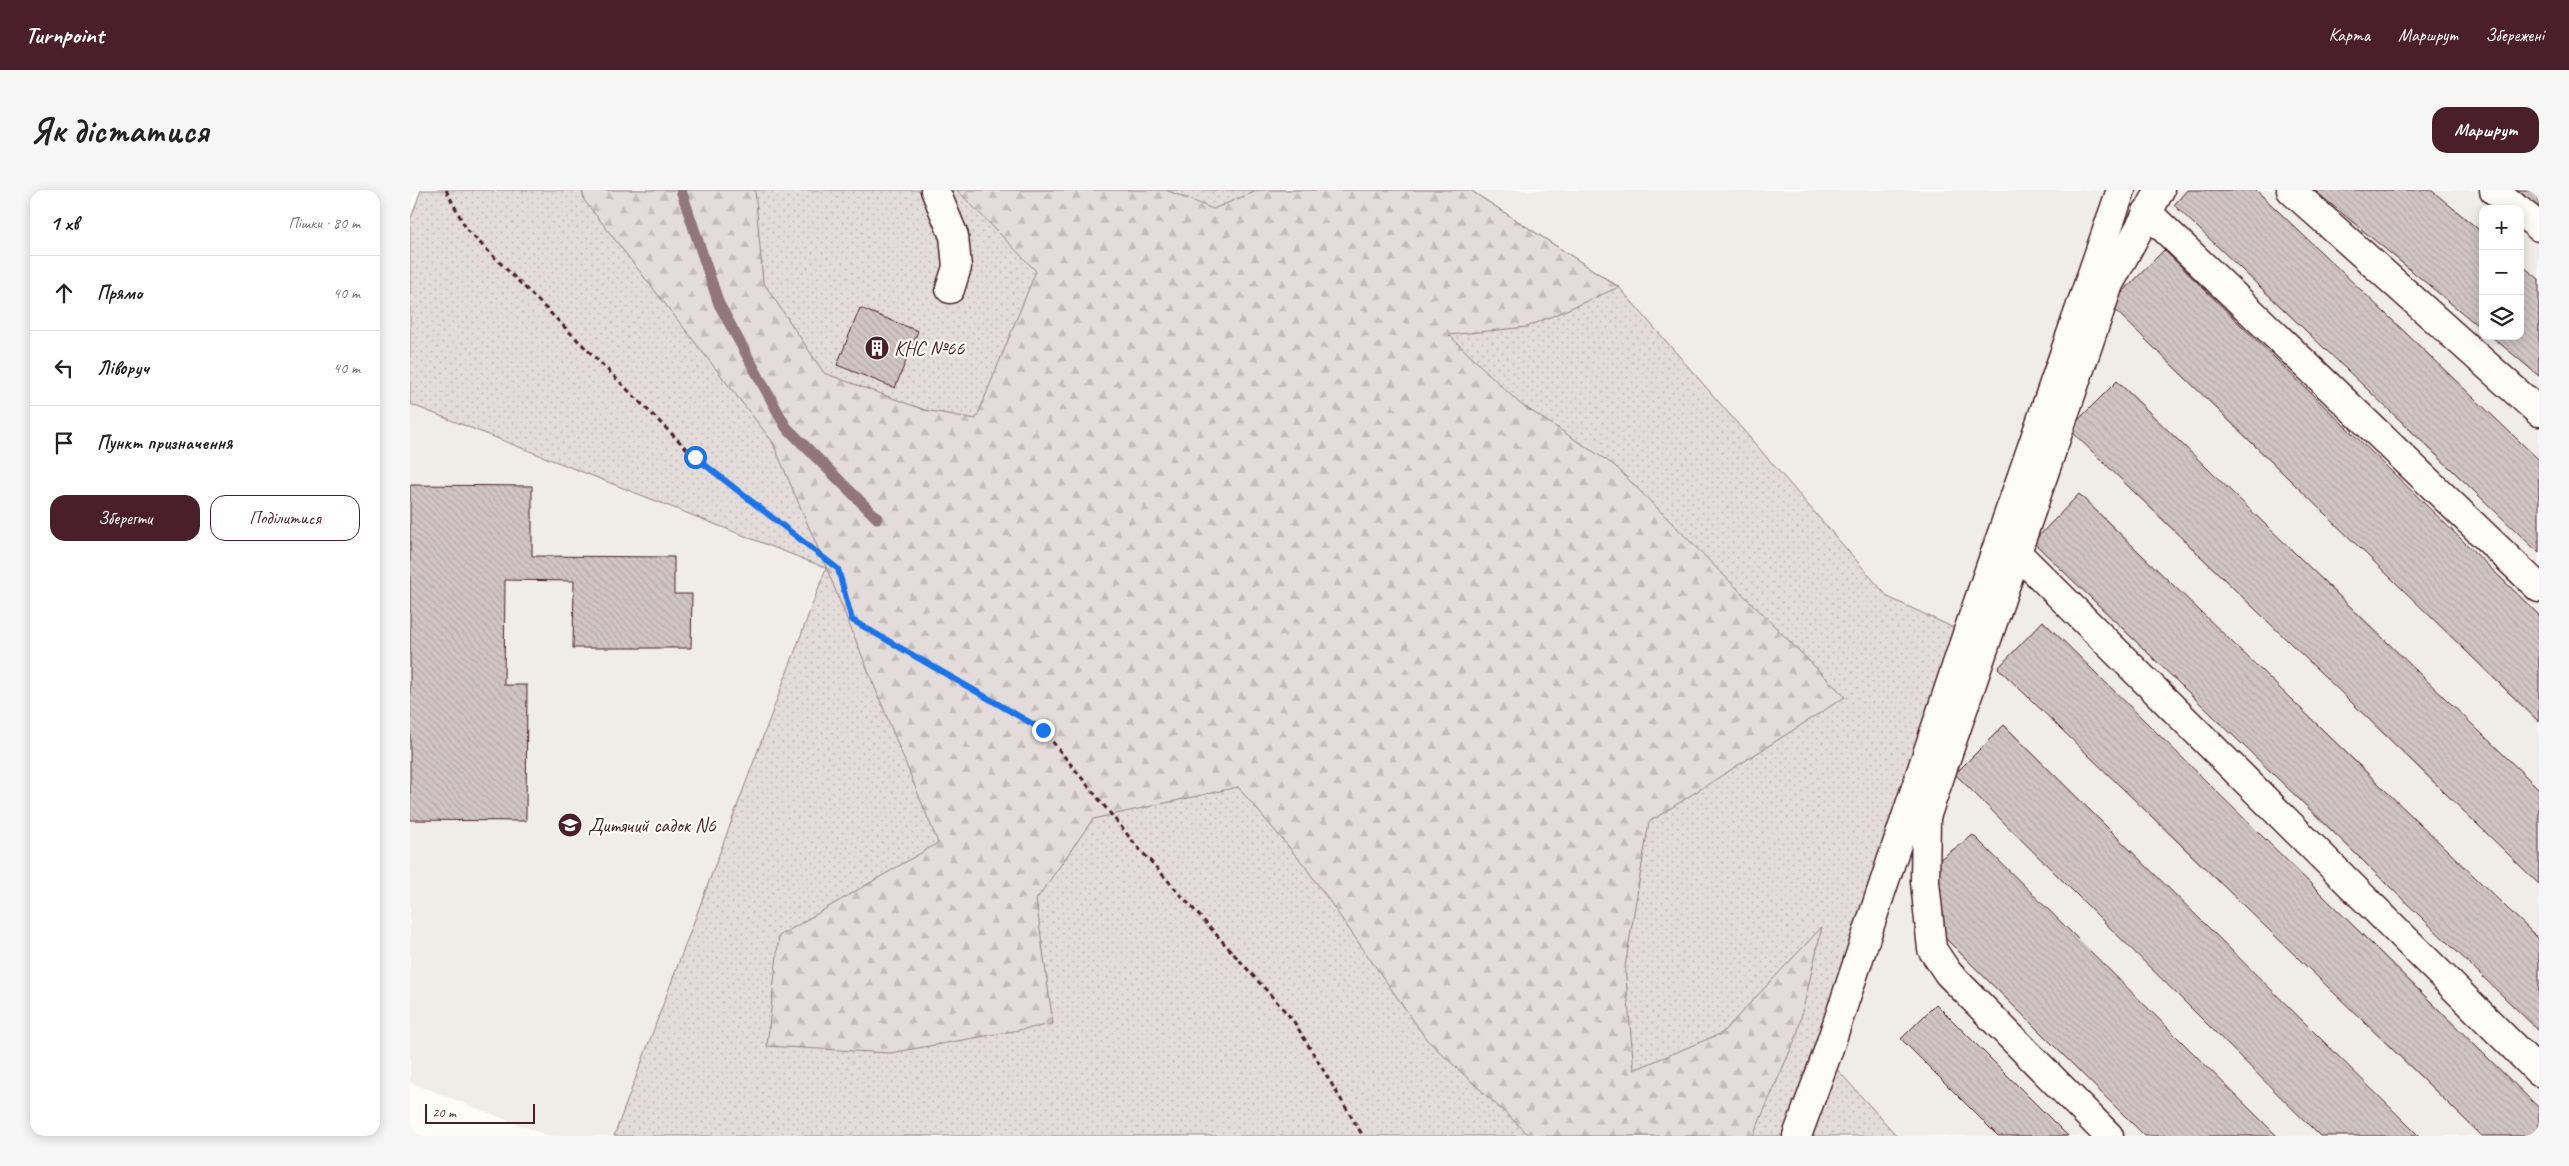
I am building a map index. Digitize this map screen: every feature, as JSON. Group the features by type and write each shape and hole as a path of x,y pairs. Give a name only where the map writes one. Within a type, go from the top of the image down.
{"street":[{"path":"935,190 954,236 957,266 950,289"},
{"path":"1797,1136 1826,1057 1966,634 2121,190"},
{"path":"2291,190 2539,412"},
{"path":"2494,190 2512,205"},
{"path":"2109,1136 1948,973 1932,949 1925,882 1926,817 2110,284 2154,201 2539,588"},
{"path":"2524,215 2539,227"},
{"path":"2017,553 2539,1072"}],"path":[{"path":"446,190 468,230 695,457 838,569 852,620 1043,730 1135,844 1293,1020 1363,1136"}],"shaded area":[{"path":"1470,190 2539,190 2539,1136 1897,1136 1826,1057 1966,634 1888,597 1619,287"},
{"name":"Дитячий садок N6","path":"410,404 826,567 614,1136 548,1136 410,1082"}],"green space":[{"path":"421,190 1470,190 1619,287 1888,597 1967,634 1826,1057 1897,1136 614,1136 826,568 410,404 410,221"},
{"path":"582,190 755,190 763,282 824,373 925,410 976,419 1036,271 957,190 1166,190 1213,209 1259,190 1470,190 1619,287 1527,327 1449,335 1519,403 1614,465 1845,697 1649,822 1625,967 1634,1070 1722,1033 1822,927 1797,1035 1753,1136 1530,1136 1427,1040 1304,865 1238,787 1093,819 1036,900 1053,1024 890,1053 767,1046 779,936 938,843 826,567 772,441 584,200"}],"building":[{"path":"2187,190 2256,190 2539,460 2539,553 2174,205"},
{"path":"2314,190 2431,190 2479,230 2479,327"},
{"path":"2517,190 2539,190 2539,207"},
{"path":"2164,250 2539,615 2539,722 2110,305"},
{"path":"2524,267 2539,279 2539,376 2496,340 2524,340"},
{"name":"КНС №66","path":"860,308 918,331 895,388 837,365"},
{"path":"2117,381 2539,789 2539,884 2069,429"},
{"path":"410,485 532,486 532,556 674,557 674,594 692,594 691,648 573,648 574,581 505,580 504,685 527,685 526,821 410,820"},
{"path":"2079,494 2539,939 2539,1031 2033,542"},
{"path":"2043,621 2539,1108 2539,1136 2482,1136 1998,668"},
{"path":"2004,725 2419,1136 2320,1136 1955,774"},
{"path":"1973,835 2277,1136 2145,1136 1942,935 1936,862"},
{"path":"1936,1004 2068,1136 1998,1136 1901,1039"}],"waterway":[{"path":"681,190 719,304 786,427 877,518"}],"place":[{"name":"КНС №66","path":"877,348"},
{"name":"Дитячий садок N6","path":"570,825"}],"route":[{"path":"695,457 838,569 852,620 1043,730"}]}
